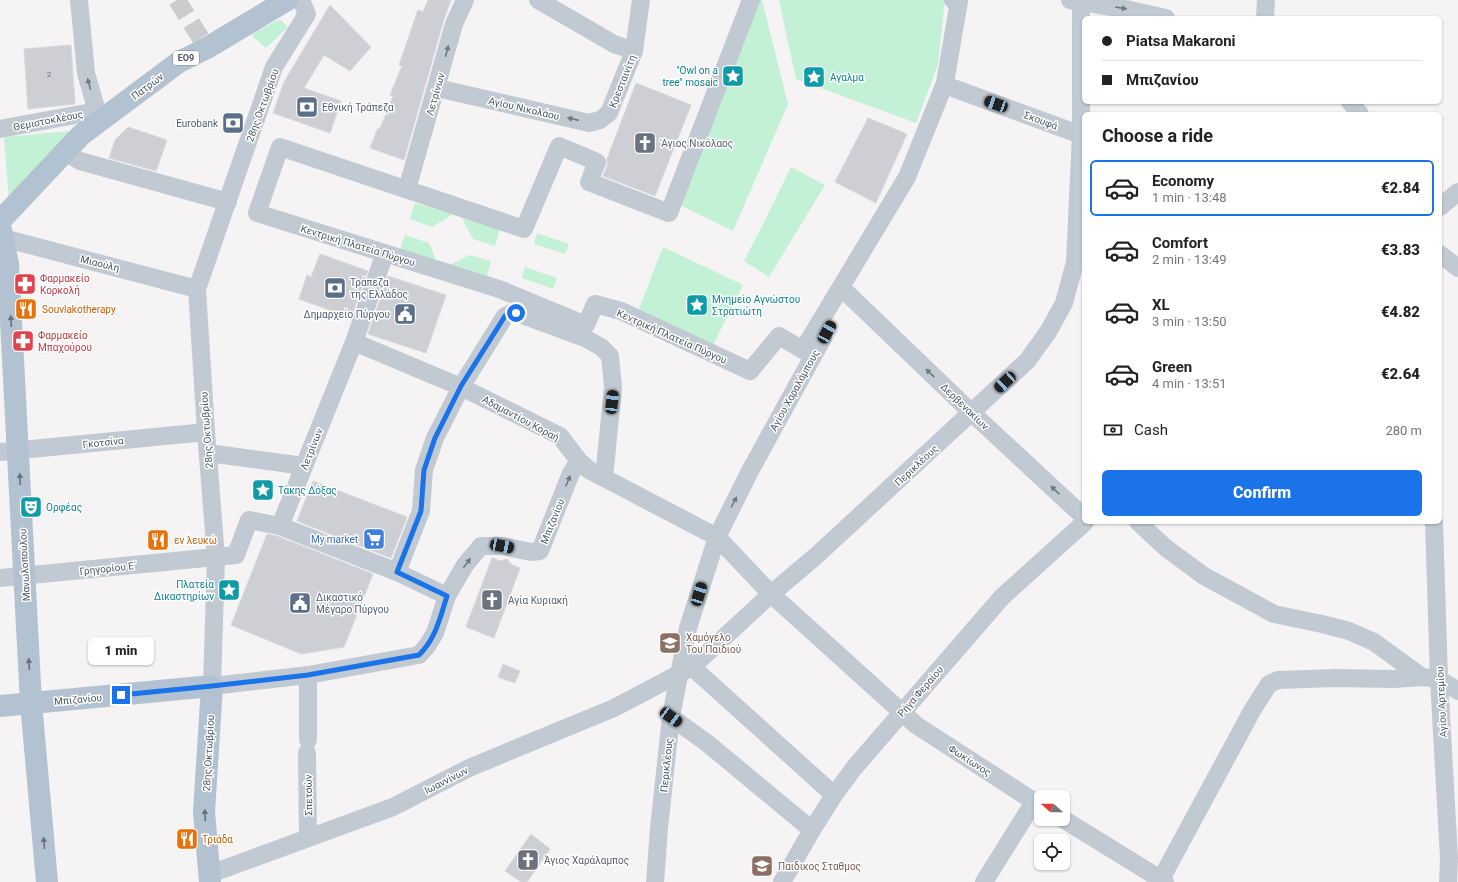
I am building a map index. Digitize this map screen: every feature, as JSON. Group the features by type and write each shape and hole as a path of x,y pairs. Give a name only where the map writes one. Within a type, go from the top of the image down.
{"main road":[{"name":"Πατρών","path":"1,230 81,135 96,120 179,62 207,48 287,0"},
{"name":"Πατρών","path":"1,230 74,157 87,139 96,120"},
{"name":"Μανωλοπούλου","path":"1,230 8,264 9,451 25,576 32,703 47,882"},
{"name":"Μπιζανίου","path":"0,706 212,686"},
{"name":"28ης Οκτωβρίου","path":"210,878 204,812 212,686"}],"street":[{"path":"79,0 86,73 96,120"},
{"name":"28ης Οκτωβρίου","path":"212,686 216,557 197,289 274,67 307,14 301,0"},
{"name":"Λετρίνων","path":"407,189 454,24 465,0"},
{"path":"538,0 614,44 634,51"},
{"name":"Κρεσταινίτη","path":"609,113 634,51 641,0"},
{"name":"Κεντρική Πλατεία Πύργου","path":"751,0 669,213 589,182 597,162 559,146 524,229 280,146 257,213 499,289 586,325 595,304 621,311 750,371 779,336 803,350 907,177 945,83 959,1 953,0"},
{"name":"Αγίου Χαραλάμπους","path":"685,672 688,628 717,537 780,415 891,220 936,132 953,88 969,0"},
{"path":"1077,0 1157,16"},
{"name":"Περικλέους","path":"655,882 659,828 671,717 685,672 771,594 816,556 1027,361 1048,332 1064,303 1075,262 1082,135 1077,0"},
{"path":"1265,16 1266,0"},
{"name":"Αγίου Νικολάου","path":"437,88 589,123 600,120 609,113"},
{"name":"Σκουφά","path":"953,88 1082,135"},
{"path":"1352,104 1358,112"},
{"name":"Θεμιστοκλέους","path":"0,129 96,120"},
{"path":"74,157 228,202"},
{"path":"1447,208 1458,192"},
{"name":"Μιαούλη","path":"1,230 197,289"},
{"name":"Λετρίνων","path":"280,526 354,342 385,253"},
{"path":"1442,256 1458,268"},
{"name":"Δερβενακίων","path":"848,294 972,413 1082,515"},
{"path":"397,572 421,511 424,470 435,438 461,386 505,316 511,313 516,313 585,338 601,347 610,356 613,387 604,478"},
{"name":"Αδαμαντίου Κοραή","path":"354,342 461,386 560,436 578,460 588,470 717,537 771,594"},
{"name":"Γκοτσίνα","path":"9,451 206,432"},
{"path":"208,453 304,466"},
{"name":"Μπιζανίου","path":"212,686 308,675 419,655 435,633 447,596 465,565 481,546 502,546 531,552 540,551 578,460"},
{"name":"Γρηγορίου Ε΄","path":"0,578 236,555 249,520 280,526"},
{"name":"Ρήγα Φεραίου","path":"782,882 834,795 854,768 1002,597 1083,524"},
{"path":"1140,524 1166,548 1204,576 1274,614 1349,631 1374,642 1431,678 1458,691"},
{"name":"Αγίου Αρτεμίου","path":"1434,524 1431,678 1454,858 1448,882"},
{"path":"280,526 397,572 447,596"},
{"name":"Φωκίωνος","path":"771,594 916,725 1034,801"},
{"path":"685,672 834,795"},
{"name":"Ιωαννίνων","path":"210,878 308,838 393,807 469,768 614,708 685,672"},
{"name":"Σπετσών","path":"308,675 308,838"},
{"path":"1070,823 1163,881 1253,709 1269,684 1278,680 1334,678 1431,678"},
{"path":"671,717 707,743 812,830"},
{"path":"984,882 1034,810"}],"green space":[{"path":"759,0 762,0 788,104 733,231 672,201"},
{"path":"779,0 945,0 938,65 916,123 796,79"},
{"path":"280,19 288,27 266,48 251,35"},
{"path":"69,131 70,137 9,200 4,137"},
{"path":"791,167 825,185 769,277 744,261"},
{"path":"415,203 453,214 432,227 410,219"},
{"path":"462,218 500,229 495,246 473,239"},
{"path":"537,233 569,244 565,254 534,244"},
{"path":"405,235 429,243 437,263 399,252"},
{"path":"663,247 743,285 711,349 637,314"},
{"path":"469,255 491,261 486,279 448,266"},
{"path":"525,267 557,278 553,289 522,278"}],"building":[{"path":"428,0 451,0 444,19 404,160 370,148 378,128 380,129 393,96 390,95 402,66 399,65 418,10 423,12"},
{"path":"330,5 371,47 350,71 324,55 304,88 341,101 330,133 273,113 284,82"},
{"path":"71,45 75,104 28,109 24,49"},
{"name":"'Αγιος Νικόλαος","path":"636,83 691,105 655,196 603,176 607,166 607,159"},
{"path":"868,118 907,134 876,203 835,182"},
{"path":"128,127 167,140 156,171 109,158 115,140"},
{"name":"Τράπεζα της Ελλάδος","path":"320,254 368,271 351,318 299,299 307,275 311,277"},
{"name":"Δημαρχείο Πύργου","path":"388,276 446,295 426,353 368,334"},
{"name":"My market","path":"313,481 407,517 391,558 297,521"},
{"name":"Δικαστικό Μέγαρο Πύργου","path":"267,534 277,536 373,574 344,647 301,654 231,625"},
{"name":"Αγία Κυριακή","path":"492,558 501,561 507,559 512,565 520,568 494,638 466,627"},
{"path":"503,664 520,671 515,683 498,677"},
{"name":"Άγιος Χαράλαμπος","path":"531,834 550,849 527,882 521,882 505,871"}],"tunnel":[{"path":"177,0 207,48"}],"place":[{"name":"\"Owl on a tree\" mosaic","path":"733,76"},
{"name":"Αγαλμα","path":"814,77"},
{"name":"Εθνική Τράπεζα","path":"307,107"},
{"name":"Eurobank","path":"233,123"},
{"name":"'Αγιος Νικόλαος","path":"645,143"},
{"name":"Φαρμακείο Κορκολή","path":"25,284"},
{"name":"Τράπεζα της Ελλάδος","path":"335,288"},
{"name":"Μνημείο Αγνώστου Στρατιώτη","path":"697,305"},
{"name":"Souvlakotherapy","path":"26,309"},
{"name":"Δημαρχείο Πύργου","path":"405,314"},
{"name":"Φαρμακείο Μπαχούρου","path":"23,341"},
{"name":"Τάκης Δόξας","path":"263,490"},
{"name":"Ορφέας","path":"31,507"},
{"name":"My market","path":"374,539"},
{"name":"εν λευκώ","path":"158,540"},
{"name":"Πλατεία Δικαστηρίων","path":"229,590"},
{"name":"Αγία Κυριακή","path":"492,600"},
{"name":"Δικαστικό Μέγαρο Πύργου","path":"300,603"},
{"name":"Χαμόγελο Του Παιδιού","path":"670,643"},
{"name":"Τριάδα","path":"187,839"},
{"name":"Άγιος Χαράλαμπος","path":"528,860"},
{"name":"Παιδικος Σταθμος","path":"762,866"}],"route":[{"path":"121,695 308,675 419,655 435,633 447,596 397,572 421,511 424,470 435,438 461,386 505,316 511,313 516,313"}]}
